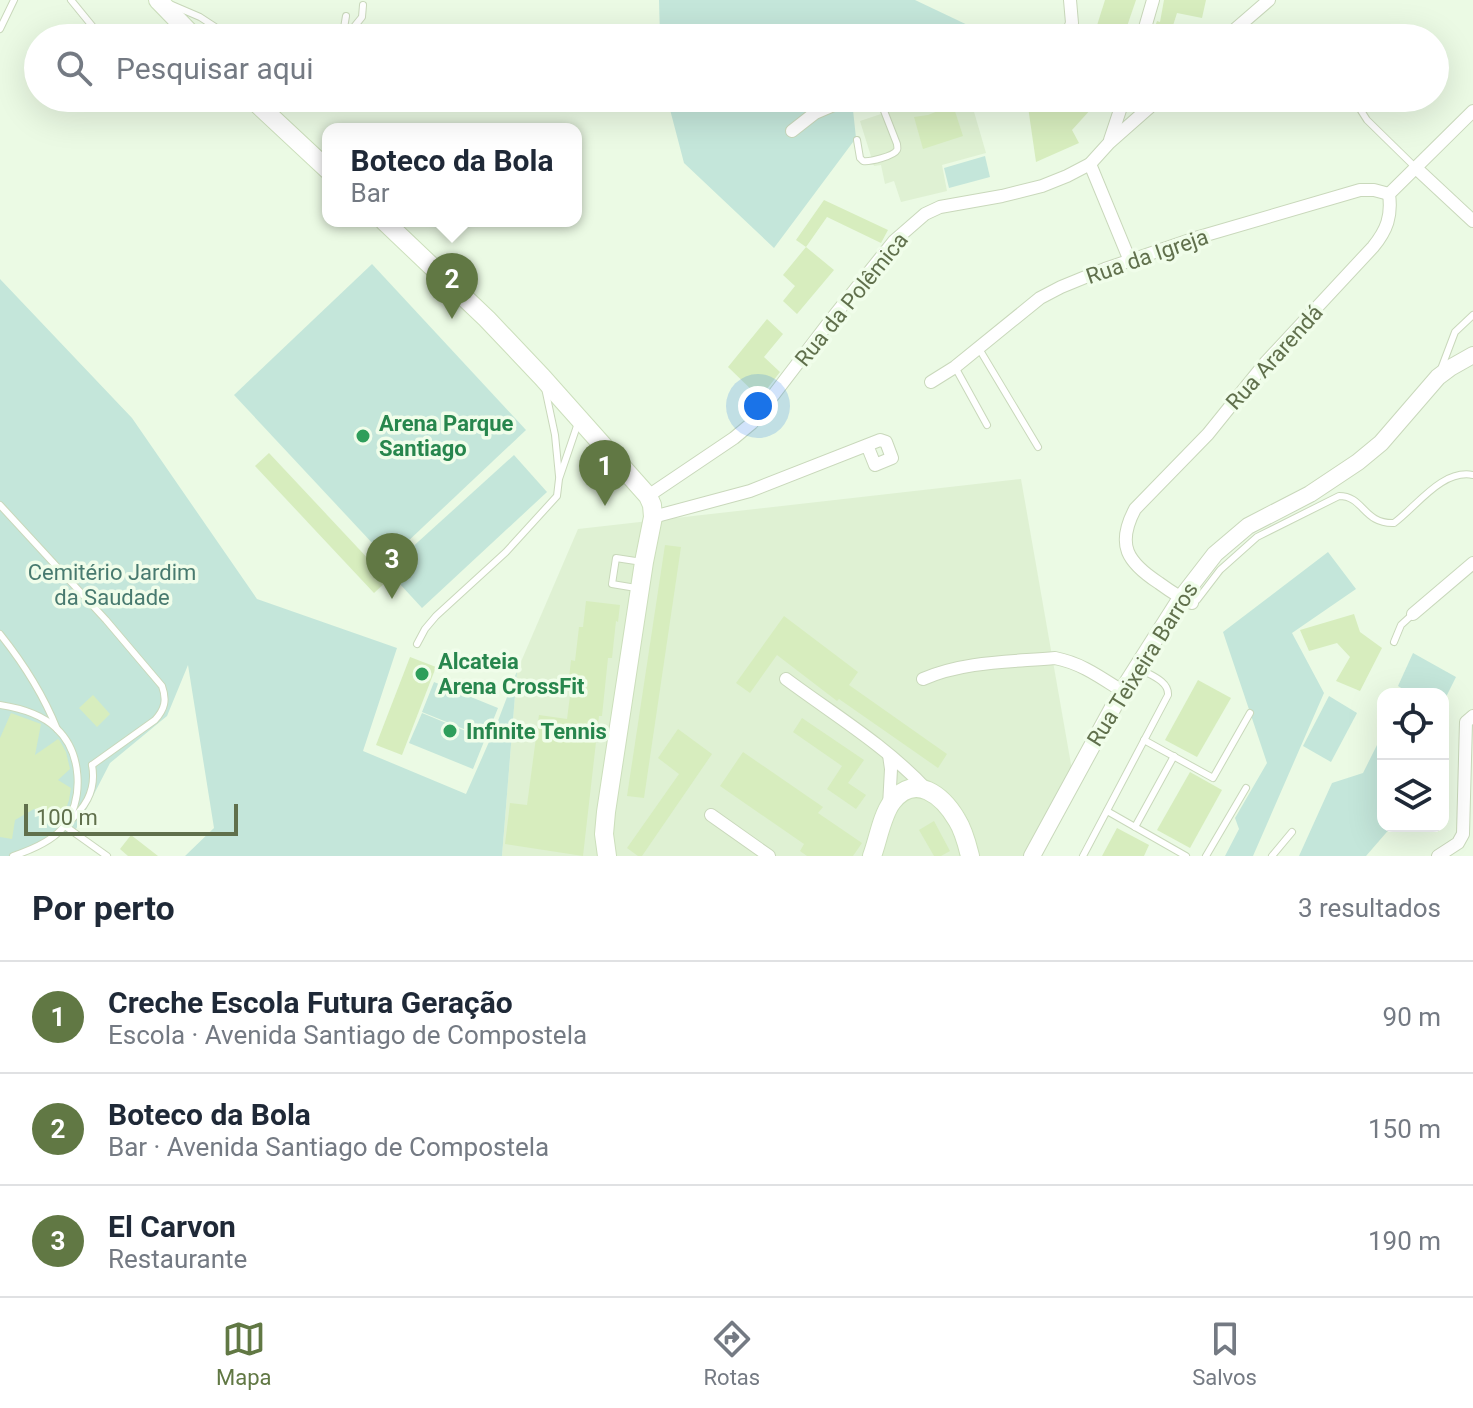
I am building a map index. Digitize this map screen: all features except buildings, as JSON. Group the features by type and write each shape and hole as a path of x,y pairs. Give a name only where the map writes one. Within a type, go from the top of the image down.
{"main road":[{"path":"159,0 182,24"},
{"path":"266,112 322,164"},
{"path":"390,227 487,319 542,377 648,496 652,505 653,517 606,812 604,834 607,856"},
{"path":"872,856 889,806 895,797 914,788 926,789 943,802 957,820 970,856"}],"street":[{"path":"1070,0 1072,24"},
{"path":"1146,24 1153,0"},
{"path":"1241,24 1269,0"},
{"path":"1389,194 1473,111"},
{"path":"792,131 817,112"},
{"path":"1109,143 1119,112"},
{"name":"Rua da Polêmica","path":"648,496 752,423 894,241 925,214 940,207 1042,186 1067,176 1090,164 1144,112"},
{"path":"1090,164 1130,261"},
{"path":"1416,168 1473,221"},
{"name":"Rua da Igreja","path":"931,382 955,367 1040,298 1061,287 1231,227 1360,190 1389,194"},
{"name":"Rua Ararendá","path":"1186,600 1156,582 1132,562 1124,537 1127,524 1135,509 1208,434 1266,362 1373,247 1389,221 1389,194"},
{"name":"Rua Teixeira Barros","path":"1032,856 1122,691 1215,554 1248,526 1338,477 1381,443 1438,377 1473,355"},
{"path":"653,517 750,491 867,445"},
{"path":"1413,614 1473,563"},
{"path":"923,679 961,667 1055,658 1087,668 1122,691"},
{"path":"786,679 889,755 926,789"},
{"path":"1438,856 1461,838 1466,722 1473,716"},
{"path":"889,755 889,806"},
{"path":"711,815 769,856"}],"lane":[{"path":"0,29 14,0"},
{"path":"71,0 91,24"},
{"path":"159,0 211,24"},
{"path":"356,24 362,17 363,5"},
{"path":"345,24 346,16"},
{"path":"857,140 860,158 868,163 894,153 897,144 884,112"},
{"path":"1362,112 1416,168"},
{"path":"1438,377 1455,332 1473,315"},
{"path":"978,347 1038,447"},
{"path":"955,367 987,425"},
{"path":"542,377 555,435 559,479"},
{"path":"417,644 436,616 506,552 557,496 559,479 579,419"},
{"path":"1186,600 1197,600 1220,570 1257,537 1339,496 1355,500 1367,515 1377,521 1394,523 1440,483 1465,473 1473,475"},
{"path":"0,505 162,686 165,703 162,713 92,765"},
{"path":"640,589 612,584 616,558 644,562"},
{"path":"1394,642 1401,625 1413,614"},
{"path":"0,634 30,675 57,729 71,749 78,781 77,794 65,826"},
{"path":"1083,856 1168,695 1165,684 1137,667"},
{"path":"0,705 27,711 57,729"},
{"path":"1144,740 1213,778 1250,713"},
{"path":"1135,827 1174,756"},
{"path":"74,758 92,765"},
{"path":"13,856 55,836 79,814 93,788 92,765"},
{"path":"1206,856 1246,788"},
{"path":"1107,811 1186,856"},
{"path":"65,826 107,856"},
{"path":"1272,856 1292,832"}],"shaded area":[{"path":"887,112 974,112 986,153 942,165 947,191 901,202 894,181 885,184 881,165 874,166 860,121"},
{"path":"1021,479 1072,770 1028,856 502,856 517,671 578,529"}],"green space":[{"path":"659,0 915,0 966,24 660,24"},
{"path":"671,112 853,112 856,138 774,248 684,163"},
{"path":"985,156 990,177 949,188 944,168"},
{"path":"372,264 526,430 388,560 234,395"},
{"name":"Cemitério Jardim da Saudade","path":"0,279 132,418 257,599 397,648 363,751 466,794 517,671 502,856 185,856 214,828 188,665 167,716 110,763 75,831 10,856 0,856"},
{"path":"514,455 547,492 422,608 387,570"},
{"path":"1328,552 1356,589 1292,633 1324,693 1253,856 1225,856 1239,829 1235,818 1267,763 1223,632"},
{"path":"1413,653 1456,677 1449,691 1449,688 1398,686"},
{"path":"434,682 498,708 486,738 422,712"},
{"path":"1329,696 1357,713 1331,762 1303,746"},
{"path":"422,713 485,739 473,769 409,743"},
{"path":"1377,745 1377,832 1387,832 1366,856 1299,856 1332,783 1363,773"}],"place":[{"name":"Boteco da Bola","path":"452,319"},
{"name":"Arena Parque Santiago","path":"363,436"},
{"name":"Creche Escola Futura Geração","path":"605,506"},
{"name":"El Carvon","path":"392,599"},
{"name":"Alcateia Arena CrossFit","path":"422,674"},
{"name":"Infinite Tennis","path":"450,731"}]}
